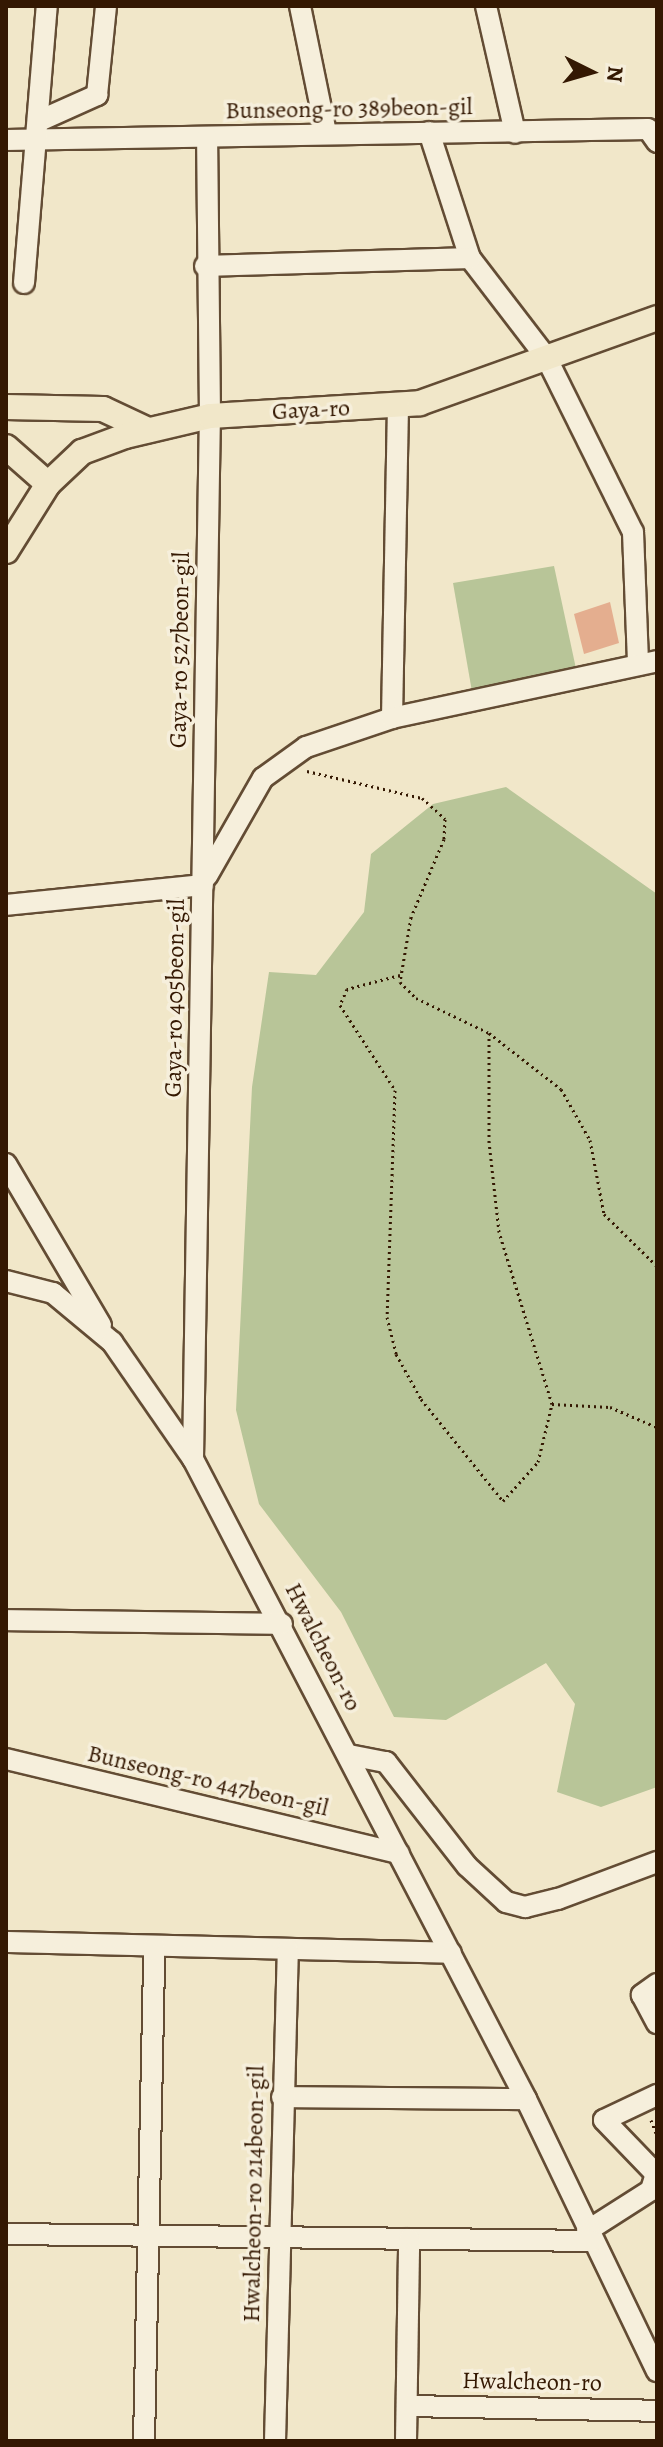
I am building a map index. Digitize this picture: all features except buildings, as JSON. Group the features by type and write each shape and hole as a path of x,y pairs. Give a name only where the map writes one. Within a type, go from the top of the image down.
{"main road":[{"name":"Gaya-ro","path":"6,551 48,484 82,452 148,430 210,416 398,406 657,318"},
{"path":"6,407 103,409 148,430"},
{"path":"6,447 48,484"}],"street":[{"path":"24,283 47,6"},
{"path":"38,130 97,95 106,6"},
{"path":"300,6 326,133"},
{"path":"486,6 515,133"},
{"name":"Bunseong-ro 389beon-gil","path":"6,140 38,130 207,138 326,133 654,131"},
{"path":"429,132 470,258 546,357 633,532 648,663"},
{"name":"Gaya-ro 527beon-gil","path":"203,885 210,416 205,266 207,138"},
{"path":"205,266 470,258"},
{"path":"392,718 398,406"},
{"name":"Gaya-ro 405beon-gil","path":"193,1459 203,885 227,831 281,763 392,718 648,663"},
{"path":"6,905 203,885"},
{"path":"6,1164 112,1342"},
{"name":"Hwalcheon-ro","path":"6,1281 53,1293 112,1342 193,1459 282,1624 526,2099 657,2371"},
{"path":"6,1620 282,1624"},
{"path":"349,1755 386,1762 467,1866 506,1902 525,1907 558,1899 657,1862"},
{"name":"Bunseong-ro 447beon-gil","path":"6,1759 399,1853"},
{"path":"6,1942 451,1953"},
{"path":"144,2441 154,1946"},
{"name":"Hwalcheon-ro 214beon-gil","path":"275,2441 288,1949"},
{"path":"657,1984 642,1995 657,2023"},
{"path":"6,2234 409,2239 590,2236 654,2189 656,2174 604,2120 657,2095"},
{"path":"282,2097 526,2099"},
{"path":"406,2441 409,2239"},
{"name":"Hwalcheon-ro","path":"407,2406 657,2411"}],"path":[{"path":"281,763 422,798 445,819 444,839 411,917 400,975 416,998 489,1033 561,1089 590,1140 604,1214 657,1266"},
{"path":"400,975 347,989 340,1005 395,1090 385,1272 396,1354 421,1399 503,1501 538,1462 552,1404 499,1232 489,1142 489,1033"},
{"path":"552,1404 610,1407 657,1427"}],"green space":[{"path":"554,566 578,678 474,703 453,583"},
{"path":"506,787 657,894 657,1787 601,1807 557,1792 575,1704 546,1663 446,1720 394,1717 341,1612 259,1504 236,1410 252,1087 269,972 316,975 364,912 371,854 433,804"}]}
